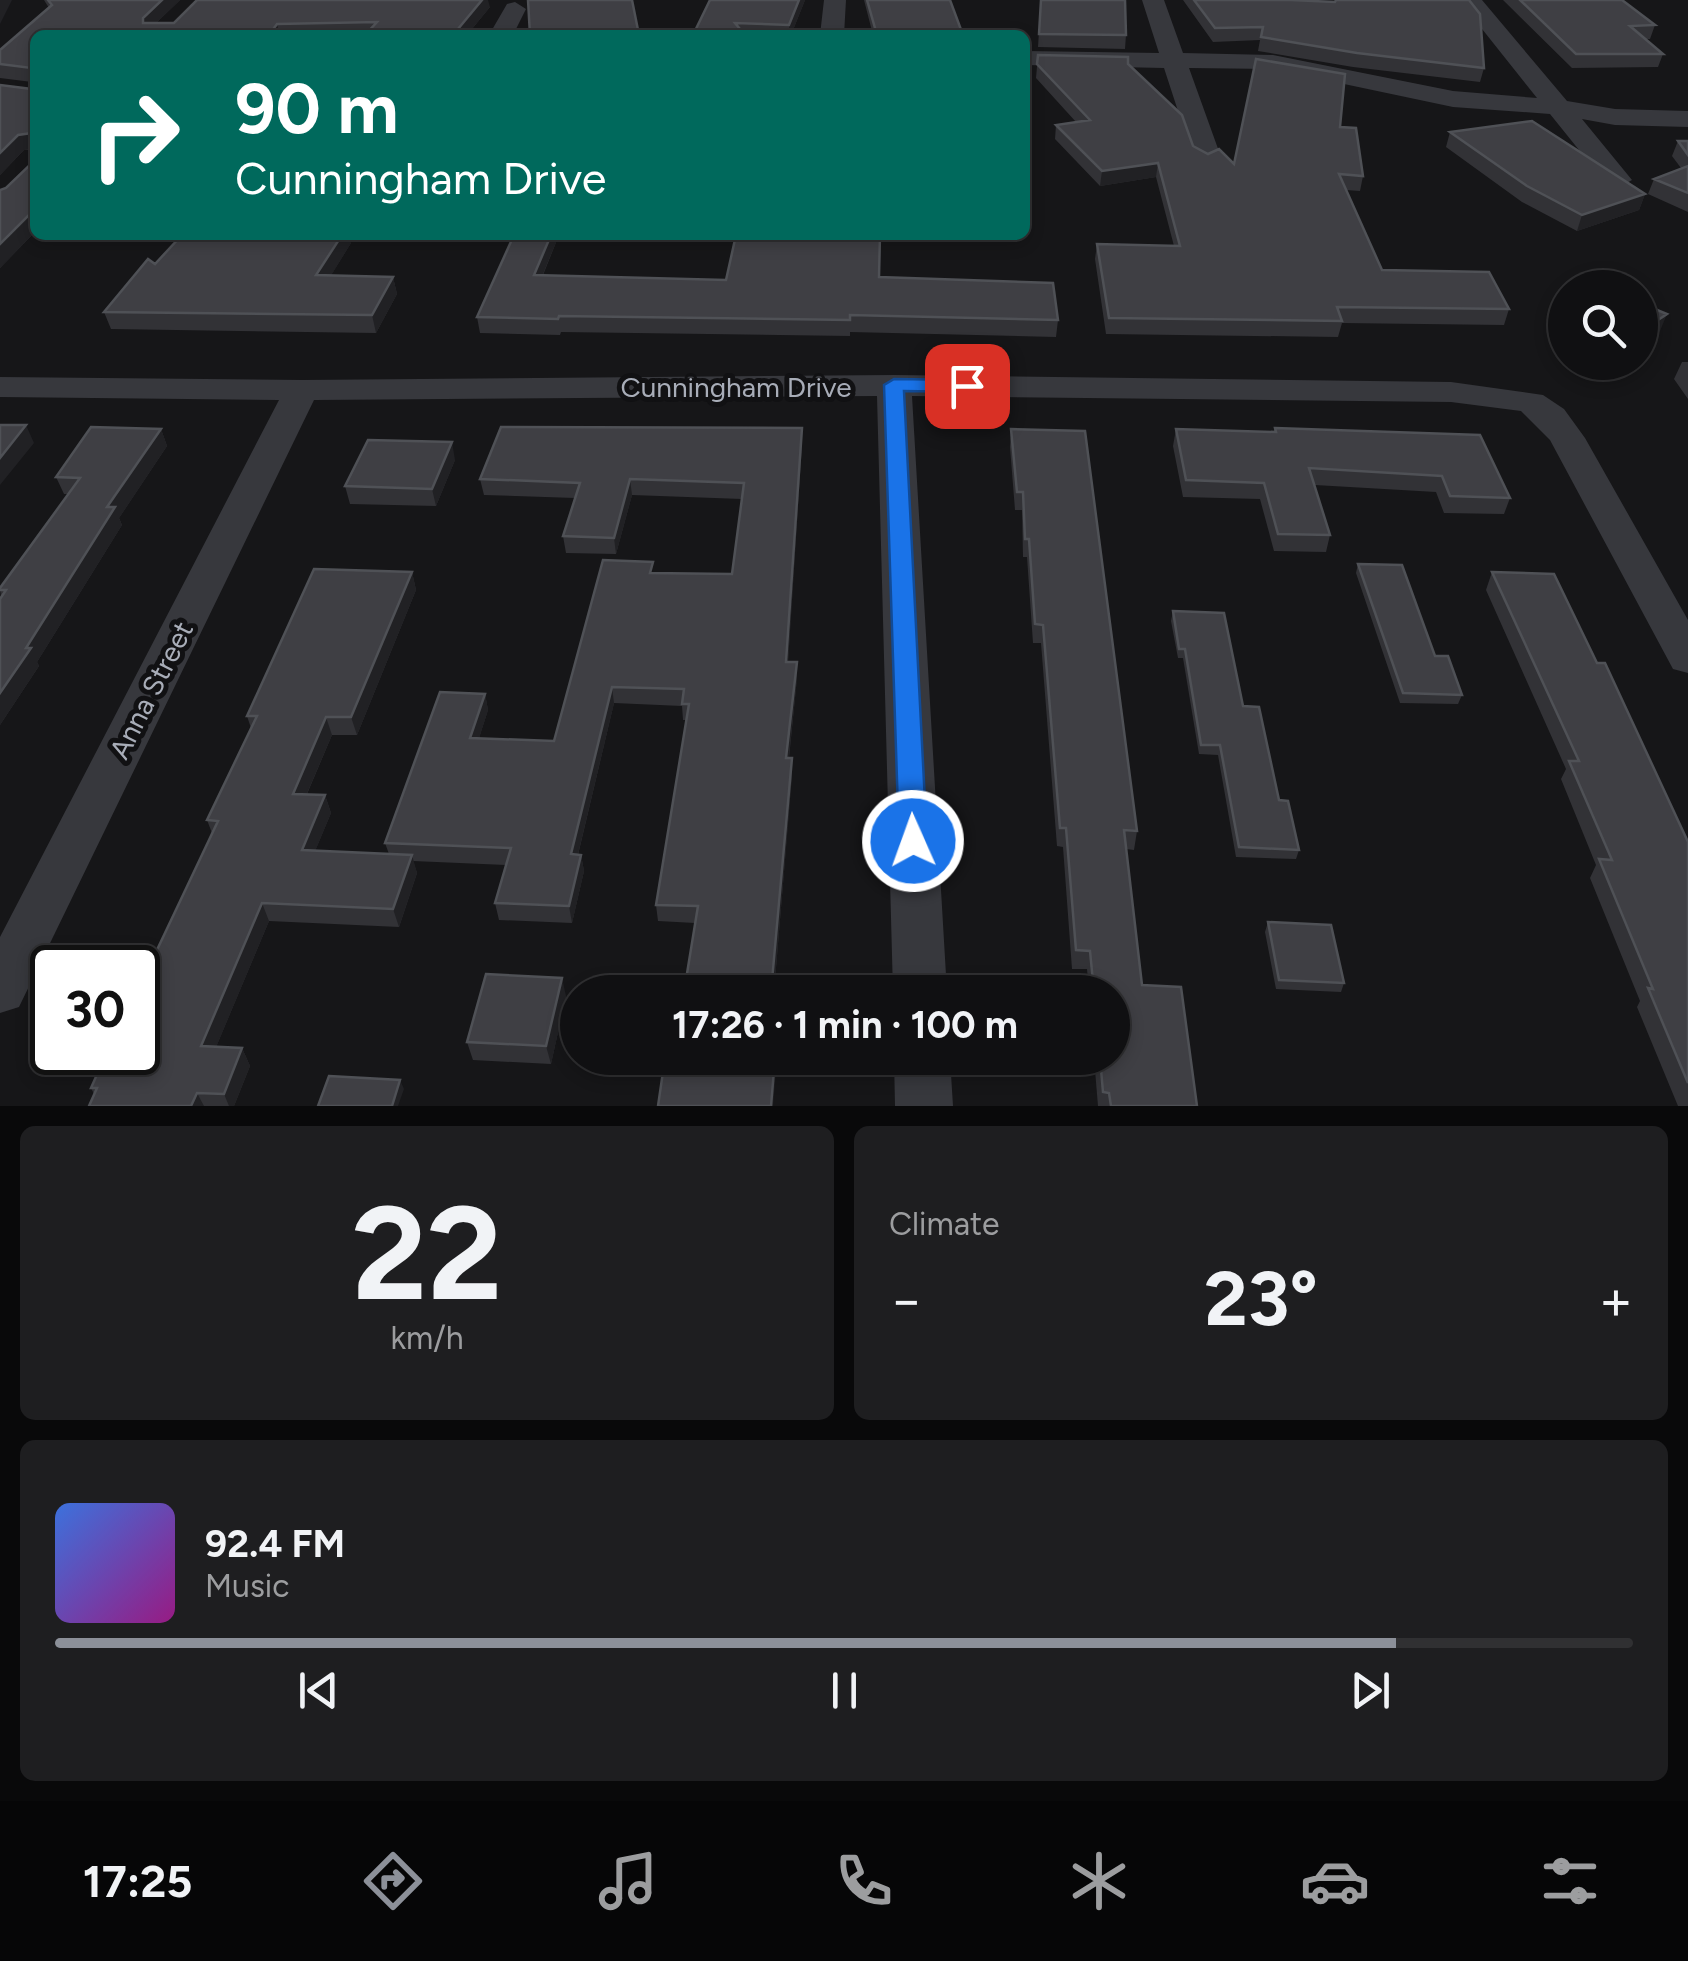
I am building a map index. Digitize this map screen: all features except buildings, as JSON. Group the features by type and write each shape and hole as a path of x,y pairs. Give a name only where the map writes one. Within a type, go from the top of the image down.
{"street":[{"path":"833,30 836,0"},
{"path":"1152,0 1206,157"},
{"path":"1470,0 1618,180"},
{"path":"504,30 515,9"},
{"path":"1030,58 1273,62 1452,99 1556,107 1615,117 1688,119"},
{"path":"1556,107 1614,96 1688,96"},
{"path":"894,385 919,975"},
{"name":"Cunningham Drive","path":"0,388 302,390 894,385 1451,392 1531,402 1551,417 1567,438 1686,653"},
{"name":"Anna Street","path":"0,990 302,390"},
{"path":"923,1075 924,1106"}],"route":[{"path":"913,841 894,385 967,386"}]}
